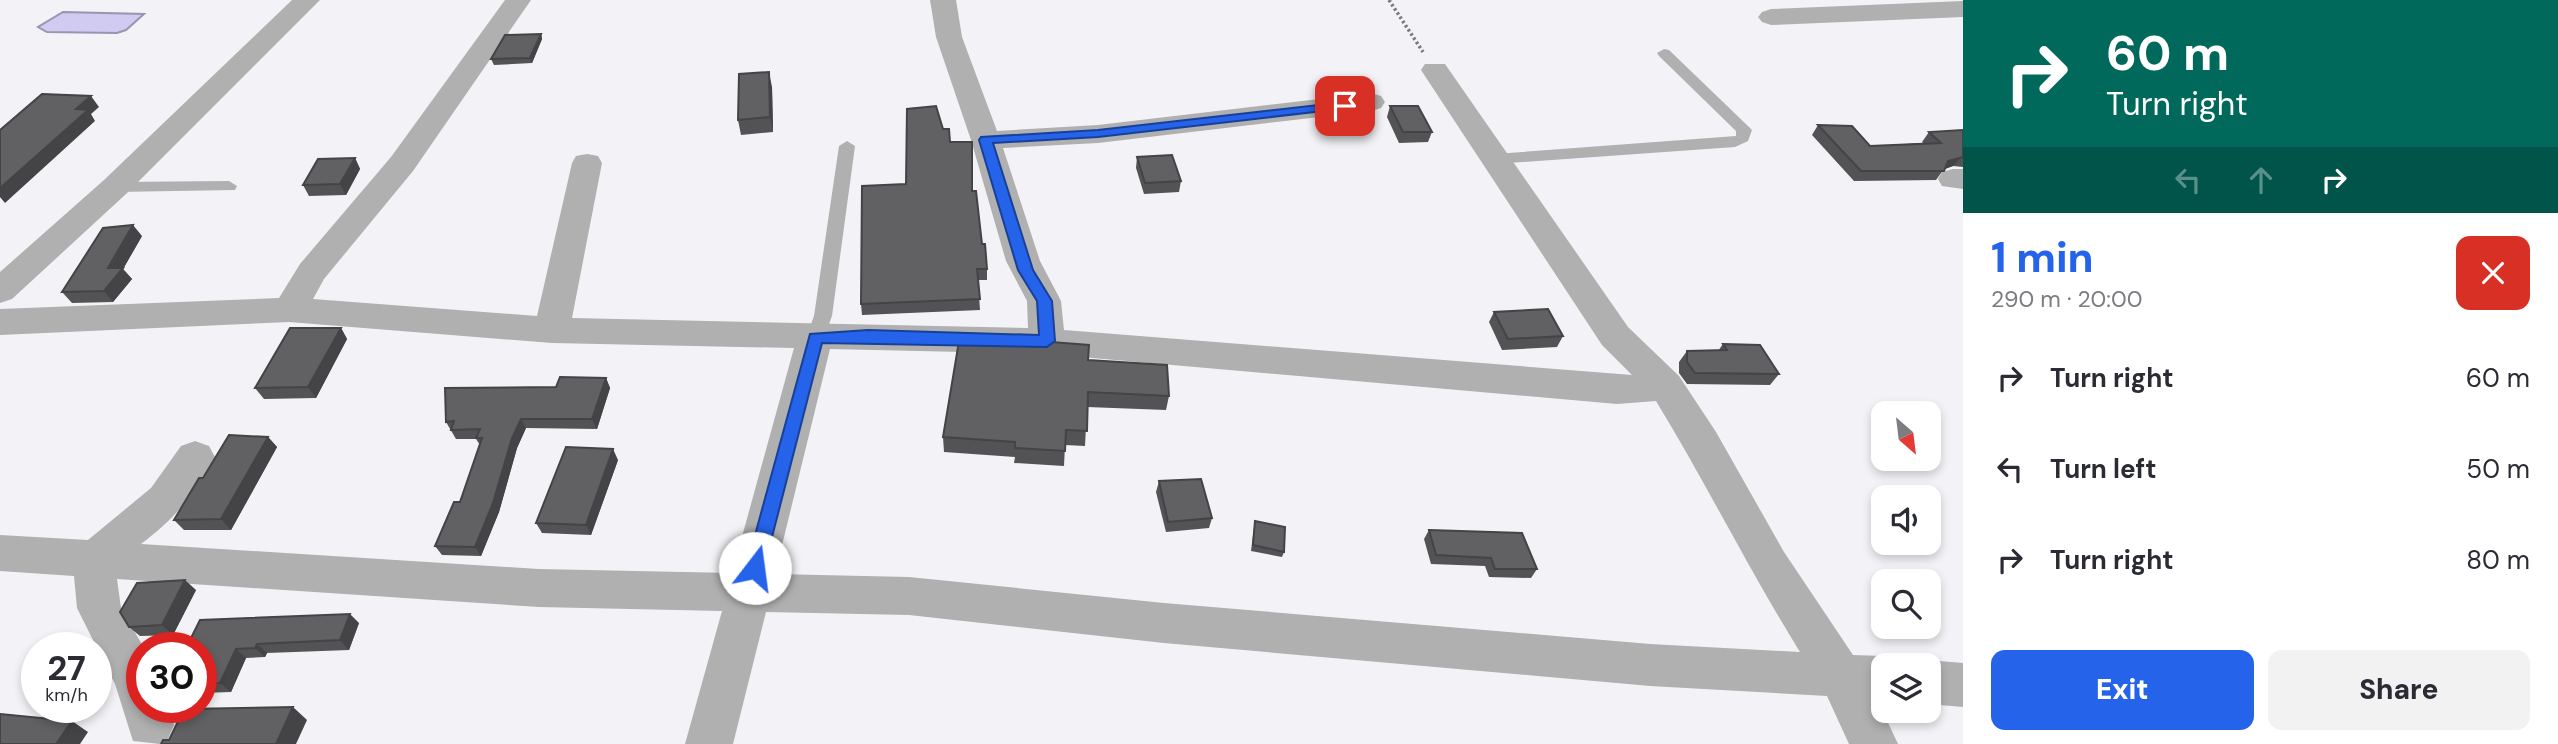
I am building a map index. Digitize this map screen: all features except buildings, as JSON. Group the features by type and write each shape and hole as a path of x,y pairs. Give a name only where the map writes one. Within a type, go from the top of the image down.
{"street":[{"path":"0,291 116,187 307,0"},
{"path":"289,310 312,271 402,164 518,0"},
{"path":"943,0 953,50 986,140 1026,270 1044,301 1047,341"},
{"path":"1771,17 1963,9"},
{"path":"1918,11 1944,38"},
{"path":"1435,70 1615,336 1665,386 1702,443 1769,565 1840,675 1874,744"},
{"path":"986,140 1098,134 1371,102"},
{"path":"552,330 587,163"},
{"path":"0,322 137,314 289,310 552,330 815,338 915,337 1047,341 1617,390 1665,386"},
{"path":"709,744 815,338"},
{"path":"126,659 109,632 99,607 94,580 97,560 118,536 162,503 195,457"},
{"path":"0,553 539,588 909,596 1164,623 1650,665 1871,677"},
{"path":"1941,683 1963,685"}],"lane":[{"path":"1495,159 1735,142 1744,138 1744,130 1664,53"},
{"path":"815,338 823,316 847,146"},
{"path":"116,187 229,186"}],"path":[{"path":"1389,0 1435,70"}],"shaded area":[{"path":"63,12 144,14 126,30 117,33 47,32 38,27"}],"route":[{"path":"755,568 815,338 868,336 1047,341 1047,311 1044,301 1026,270 986,140 1098,134 1345,106"}]}
